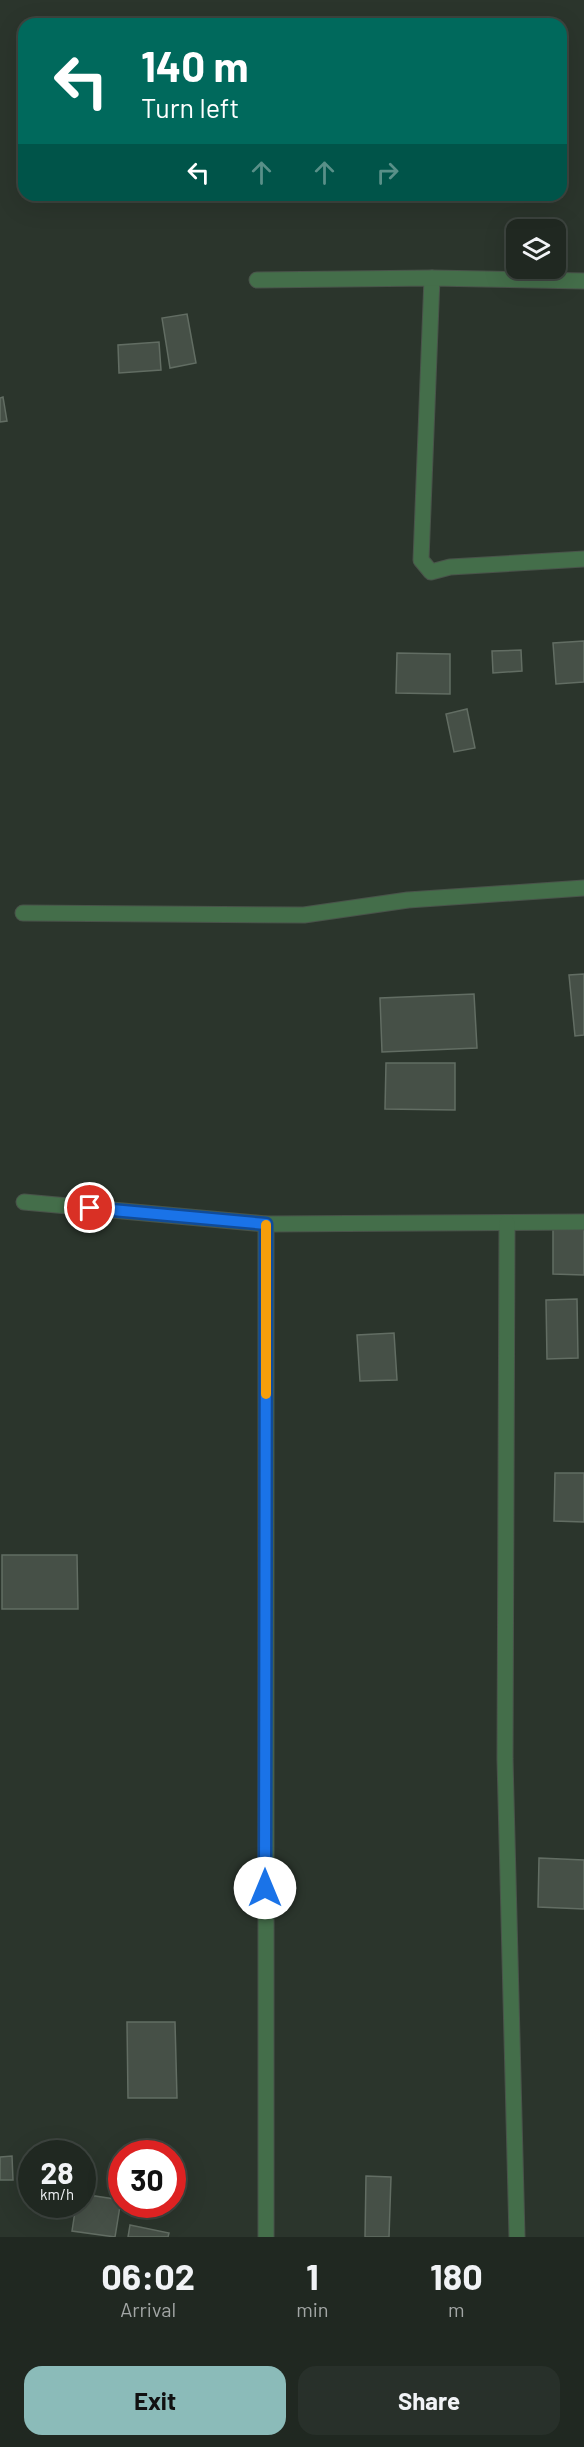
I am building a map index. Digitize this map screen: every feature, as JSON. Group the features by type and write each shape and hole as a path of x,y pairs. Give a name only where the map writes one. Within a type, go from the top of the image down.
{"street":[{"path":"432,278 421,560 431,572 450,567 584,559"},
{"path":"257,280 432,278 584,281"},
{"path":"22,913 304,915 408,900 584,888"},
{"path":"24,1202 266,1224 584,1222"},
{"path":"507,1223 505,1759 517,2237"},
{"path":"266,1224 266,2237"}],"building":[{"path":"187,314 196,363 170,368 162,318"},
{"path":"159,342 161,370 119,373 118,345"},
{"path":"3,397 7,421 0,422 0,398"},
{"path":"584,641 584,682 556,684 553,643"},
{"path":"521,650 522,671 493,673 492,651"},
{"path":"397,653 450,654 450,694 396,693"},
{"path":"467,709 475,748 454,752 446,714"},
{"path":"584,974 584,1035 575,1036 569,975"},
{"path":"474,994 477,1048 382,1052 380,998"},
{"path":"386,1063 455,1063 455,1110 385,1109"},
{"path":"553,1229 584,1229 584,1275 553,1274"},
{"path":"577,1299 578,1358 547,1359 546,1300"},
{"path":"394,1333 397,1380 360,1381 357,1335"},
{"path":"555,1473 584,1473 584,1522 554,1521"},
{"path":"2,1555 77,1555 78,1609 2,1609"},
{"path":"539,1858 584,1860 584,1909 538,1907"},
{"path":"127,2022 175,2022 177,2098 128,2098"},
{"path":"12,2156 13,2180 0,2180 0,2157"},
{"path":"366,2176 391,2177 389,2237 365,2237"},
{"path":"96,2196 108,2198 108,2218 118,2218 115,2237 72,2231 74,2218 96,2218"},
{"path":"130,2225 169,2233 168,2237 128,2237"}],"slow traffic":[{"path":"266,1225 266,1394"}],"route":[{"path":"90,1208 266,1224 265,1888"}]}
